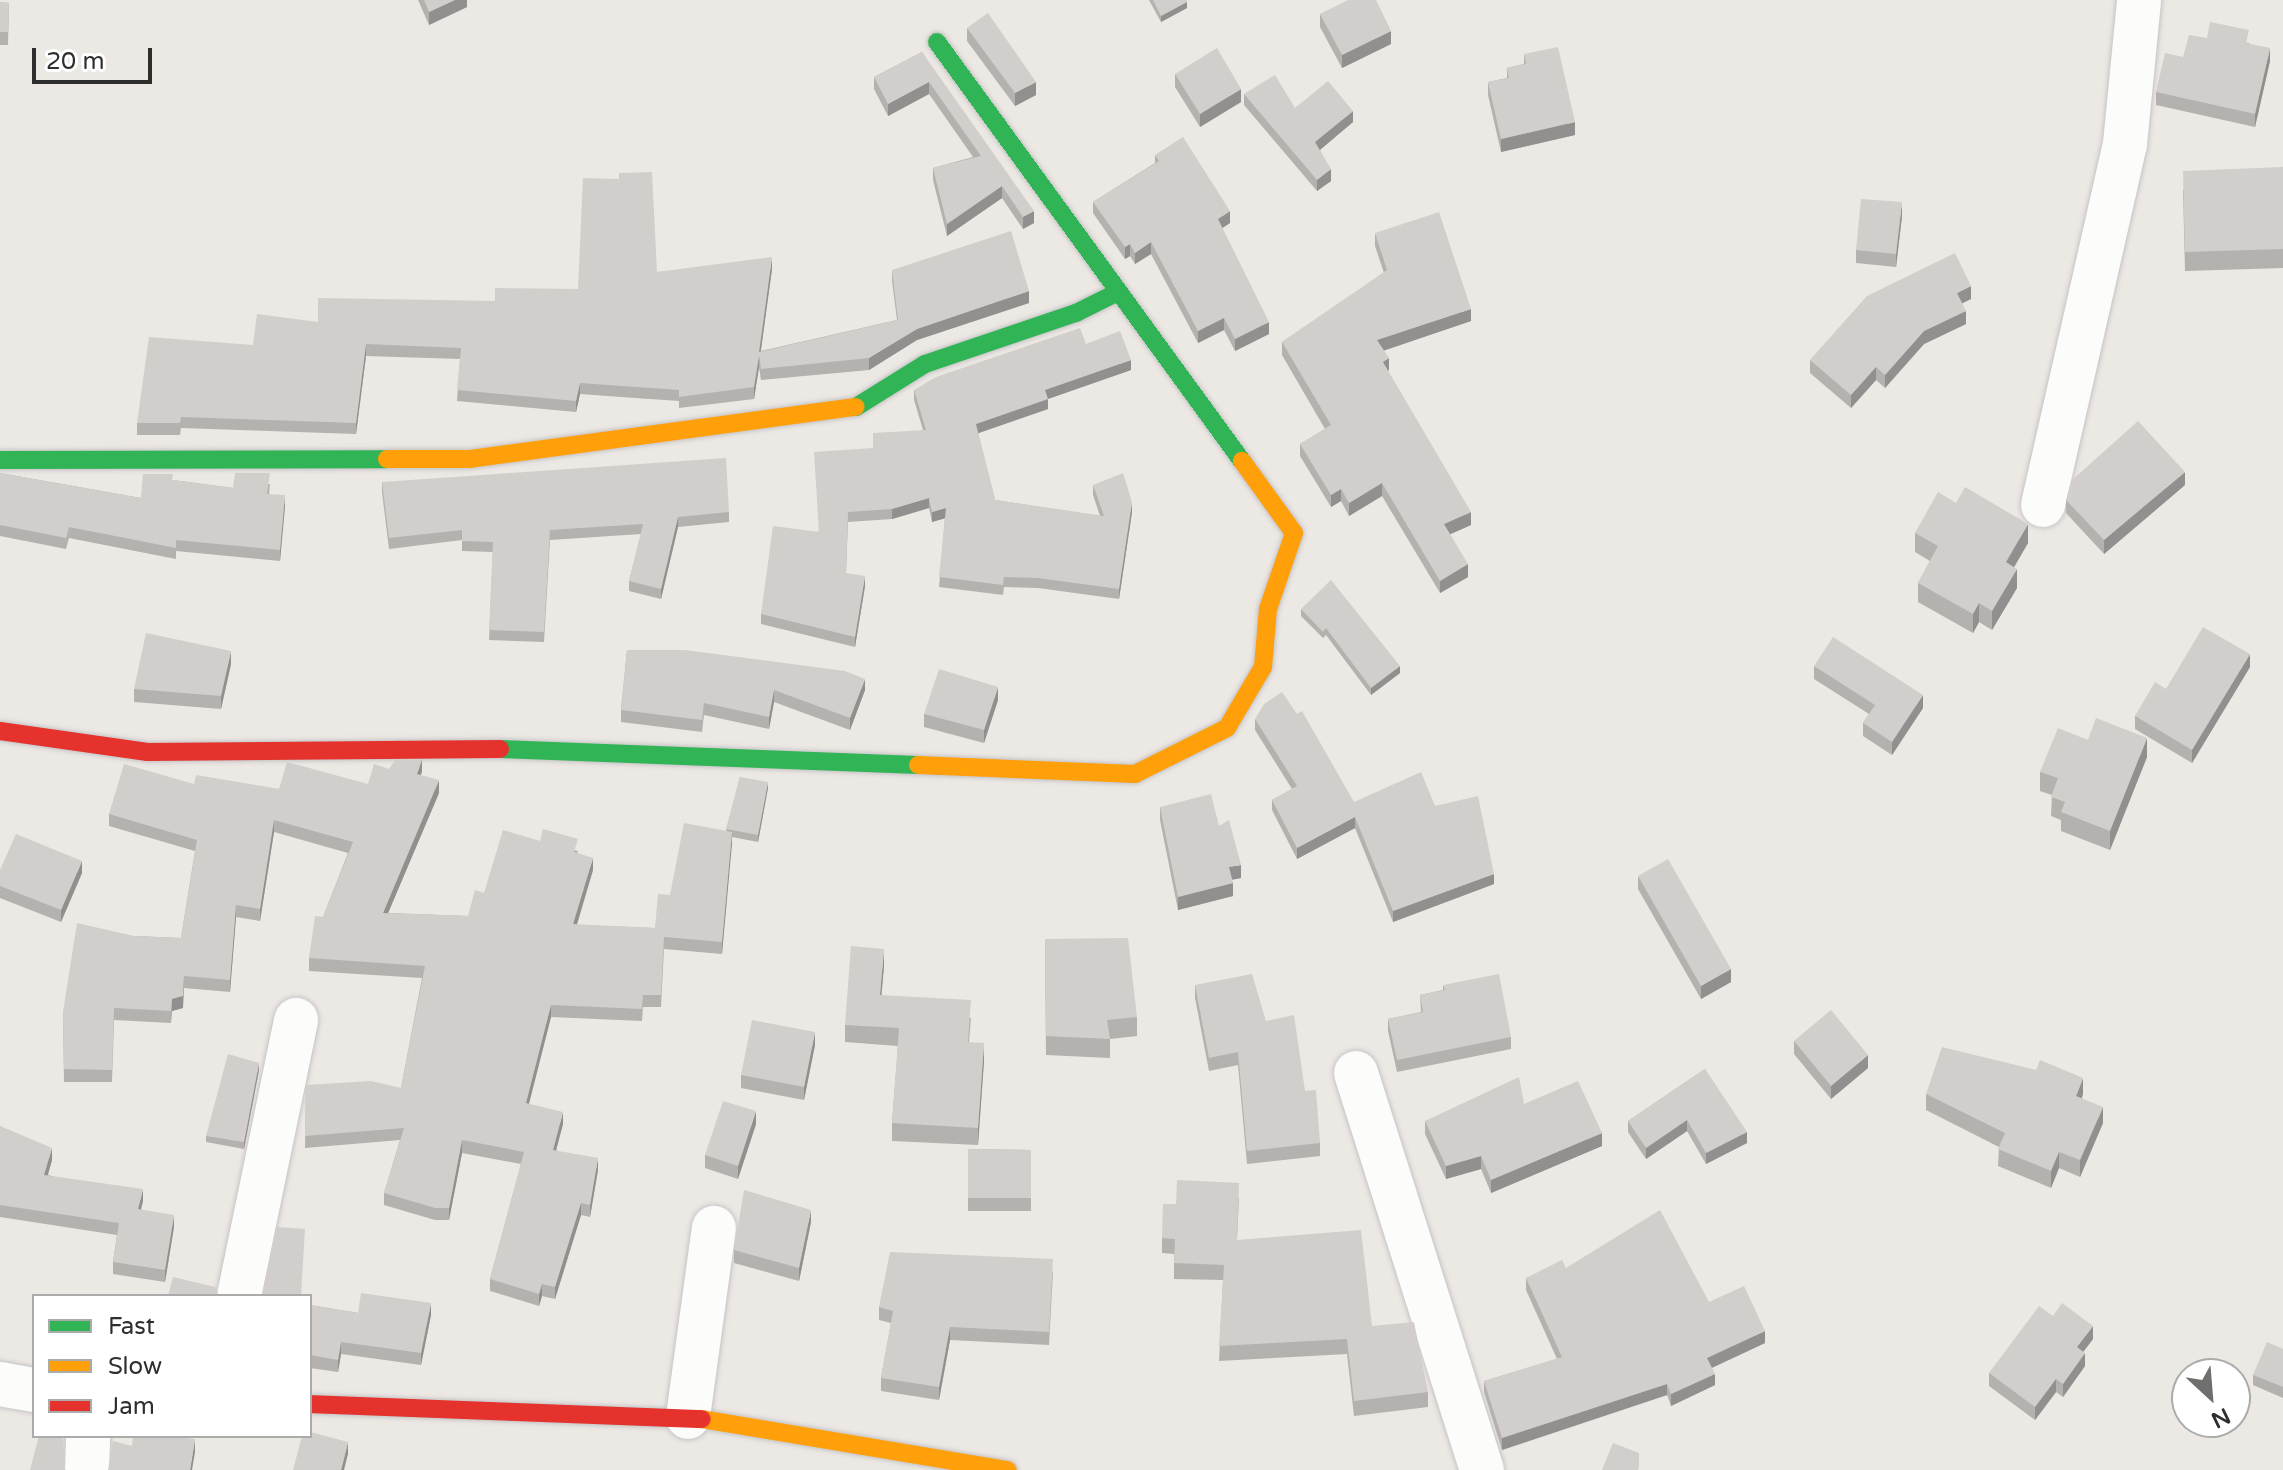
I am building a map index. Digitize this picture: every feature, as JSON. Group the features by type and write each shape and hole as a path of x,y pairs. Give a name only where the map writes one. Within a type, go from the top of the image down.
{"street":[{"path":"2043,505 2125,144 2139,0"},
{"path":"0,731 148,752 424,746 1135,774 1227,728 1263,667 1268,609 1294,533 937,42"},
{"path":"0,460 470,459 849,412 925,364 1076,313 1118,292"},
{"path":"239,1294 296,1020"},
{"path":"1356,1073 1482,1470"},
{"path":"688,1417 714,1228"},
{"path":"0,1384 32,1390"},
{"path":"312,1404 688,1417 1008,1470"},
{"path":"87,1470 88,1438"}],"building":[{"path":"424,0 455,0 429,12"},
{"path":"1153,0 1187,0 1187,2 1161,16"},
{"path":"1348,0 1376,0 1391,31 1342,55 1320,14"},
{"path":"0,2 9,3 8,32 0,32"},
{"path":"988,13 1036,82 1015,93 967,28"},
{"path":"2210,22 2249,30 2246,43 2270,48 2255,114 2156,92 2165,53 2183,57 2189,35 2207,38"},
{"path":"1558,47 1575,122 1501,139 1488,82 1509,78 1507,68 1526,64 1524,54"},
{"path":"1217,48 1241,89 1200,114 1175,74"},
{"path":"922,52 1034,211 1023,217 1002,186 947,224 933,168 981,156 929,82 888,104 874,77"},
{"path":"1275,75 1295,108 1328,81 1353,111 1315,142 1331,169 1317,180 1244,94"},
{"path":"1183,137 1230,211 1218,219 1269,322 1235,339 1224,318 1198,331 1151,242 1135,253 1130,244 1125,247 1093,202 1159,161 1155,155"},
{"path":"2283,167 2283,249 2185,252 2183,171"},
{"path":"652,172 657,272 772,257 759,352 898,320 892,270 1011,231 1029,291 917,329 869,358 761,369 759,356 754,387 679,397 679,390 580,383 576,401 457,390 461,348 366,344 356,423 181,417 180,423 137,423 149,337 253,345 257,314 318,322 318,298 495,301 495,288 578,289 583,178 619,179 619,173"},
{"path":"1861,199 1902,202 1896,254 1856,250"},
{"path":"1439,212 1471,309 1377,340 1389,358 1383,362 1471,512 1444,524 1468,564 1440,581 1382,483 1349,503 1341,489 1331,495 1300,444 1331,425 1282,342 1387,270 1375,233"},
{"path":"1955,253 1971,286 1957,293 1966,311 1924,331 1885,375 1876,367 1851,395 1810,360 1867,296"},
{"path":"1080,328 1086,344 1120,331 1131,360 1045,390 1048,399 976,424 995,500 1104,516 1093,485 1123,473 1132,502 1119,589 1038,578 1004,577 1003,585 939,577 946,508 932,512 929,498 892,509 848,512 846,573 865,576 855,637 761,614 773,526 819,532 814,452 873,448 873,433 926,430 914,390 936,377"},
{"path":"2138,421 2185,472 2104,540 2066,500 2071,481"},
{"path":"726,458 729,512 678,517 661,589 629,581 643,524 550,530 544,632 489,630 493,542 462,541 462,530 389,538 382,482"},
{"path":"0,473 141,498 143,474 173,474 172,480 233,488 235,473 270,473 267,494 285,495 280,550 176,540 176,548 69,527 66,538 0,525"},
{"path":"1965,487 2028,524 2006,562 2017,569 1992,611 1979,603 1973,614 1918,583 1938,546 1915,533 1938,492 1956,503"},
{"path":"1331,580 1400,666 1371,688 1326,628 1323,632 1301,609"},
{"path":"2203,627 2250,654 2192,750 2135,716 2155,682 2166,689"},
{"path":"146,633 231,651 221,696 134,689"},
{"path":"1833,637 1923,695 1892,742 1863,723 1875,705 1814,666"},
{"path":"627,650 685,650 845,671 865,679 850,718 774,690 769,717 704,703 702,720 621,710"},
{"path":"939,669 998,687 984,730 924,714"},
{"path":"1282,692 1297,714 1302,711 1354,802 1421,772 1435,806 1478,796 1494,874 1393,911 1355,817 1297,848 1272,800 1297,786 1255,719 1264,704"},
{"path":"2096,718 2147,738 2110,831 2061,812 2065,802 2051,797 2058,778 2040,772 2058,728 2088,740"},
{"path":"396,759 422,759 417,774 439,780 383,913 468,916 475,890 484,893 503,830 540,841 543,829 578,839 574,852 593,858 573,924 655,928 658,894 670,895 684,823 732,832 722,942 664,937 661,995 643,995 642,1009 551,1005 526,1103 563,1112 553,1150 598,1158 590,1205 581,1203 555,1287 542,1284 539,1294 490,1279 524,1152 462,1140 449,1208 435,1208 384,1193 404,1128 305,1136 306,1085 371,1081 401,1088 425,966 309,958 315,916 323,917 353,842 274,820 260,909 236,905 230,980 184,976 183,996 172,999 171,1011 114,1008 112,1070 64,1069 63,1012 77,923 134,936 181,938 197,840 109,814 124,764 194,784 196,775 279,789 287,762 368,784 374,764 389,769"},
{"path":"740,777 768,782 758,835 726,829"},
{"path":"1211,794 1219,826 1229,820 1241,865 1229,867 1233,883 1178,897 1160,807"},
{"path":"16,834 82,861 61,910 0,886 0,870"},
{"path":"1668,859 1731,969 1701,986 1638,876"},
{"path":"1128,938 1137,1017 1107,1020 1110,1039 1046,1036 1045,939"},
{"path":"851,946 884,949 880,995 971,1000 968,1042 984,1043 978,1128 892,1123 899,1028 845,1025"},
{"path":"1252,974 1266,1021 1294,1015 1305,1091 1316,1090 1320,1143 1247,1151 1238,1052 1209,1058 1195,985"},
{"path":"1499,974 1511,1037 1397,1060 1388,1019 1423,1012 1420,995 1445,990 1443,985"},
{"path":"1831,1010 1868,1055 1831,1086 1794,1041"},
{"path":"752,1020 815,1032 804,1087 741,1075"},
{"path":"1942,1047 2036,1070 2040,1060 2083,1078 2076,1096 2103,1107 2080,1160 2059,1152 2051,1171 1998,1149 2005,1133 1926,1094"},
{"path":"228,1054 259,1063 244,1142 206,1136"},
{"path":"1705,1069 1747,1132 1706,1153 1687,1120 1646,1148 1628,1121"},
{"path":"1519,1077 1524,1104 1578,1081 1602,1133 1491,1180 1481,1156 1446,1166 1425,1121"},
{"path":"723,1101 756,1111 738,1166 705,1155"},
{"path":"0,1126 52,1148 44,1175 143,1189 138,1209 174,1215 165,1270 113,1262 119,1223 0,1205"},
{"path":"968,1149 1031,1150 1031,1198 968,1198"},
{"path":"1177,1180 1239,1183 1237,1240 1361,1230 1372,1326 1414,1322 1428,1392 1354,1401 1347,1339 1219,1346 1224,1265 1174,1263 1175,1239 1162,1238 1163,1204 1176,1204"},
{"path":"744,1190 811,1210 799,1268 734,1250"},
{"path":"1660,1210 1709,1302 1744,1286 1765,1331 1707,1358 1715,1374 1671,1394 1667,1384 1502,1438 1484,1381 1562,1357 1526,1278 1562,1260 1566,1268"},
{"path":"276,1227 305,1229 301,1294 262,1294"},
{"path":"890,1252 1053,1259 1049,1332 950,1327 939,1387 881,1378 893,1311 879,1307"},
{"path":"173,1277 215,1287 218,1294 169,1294"},
{"path":"361,1293 431,1303 421,1353 341,1342 338,1360 312,1355 312,1305 358,1313"},
{"path":"2062,1303 2093,1326 2077,1347 2085,1353 2063,1384 2056,1379 2035,1407 1989,1373 2039,1306 2053,1316"},
{"path":"2267,1342 2283,1349 2283,1387 2253,1375"},
{"path":"312,1433 348,1442 341,1470 293,1470 301,1438 312,1438"},
{"path":"38,1438 63,1438 66,1470 30,1470"},
{"path":"133,1438 195,1439 190,1470 108,1470 113,1441 132,1446"},
{"path":"1613,1443 1639,1453 1638,1470 1602,1470"}],"traffic: fast":[{"path":"937,42 1242,461"},
{"path":"856,407 925,364 1076,313 1118,292"},
{"path":"0,460 387,459"},
{"path":"500,749 918,765"}],"traffic: slow":[{"path":"387,459 470,459 856,407"},
{"path":"918,765 1135,774 1227,728 1263,667 1268,609 1294,533 1242,461"},
{"path":"702,1419 1008,1470"}],"traffic: jam":[{"path":"0,731 148,752 500,749"},
{"path":"312,1404 702,1419"}]}
